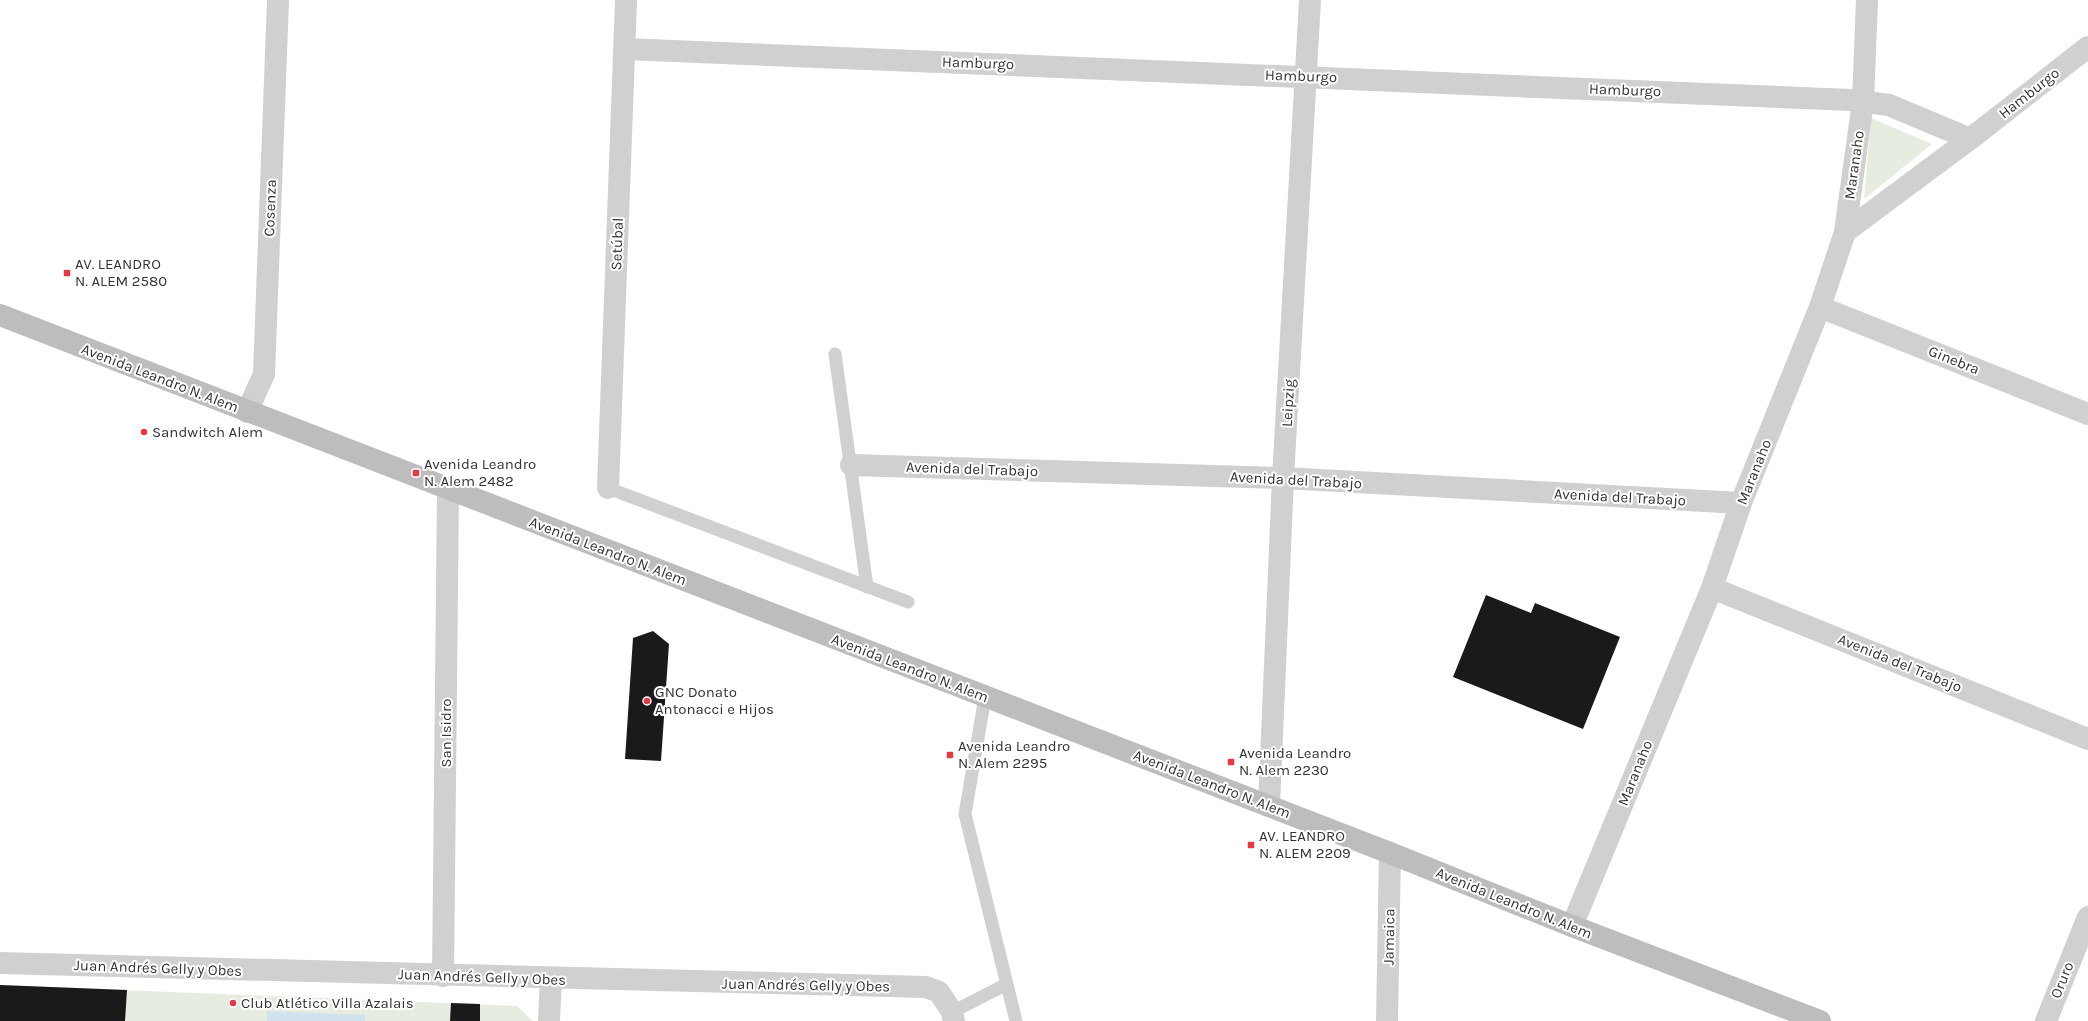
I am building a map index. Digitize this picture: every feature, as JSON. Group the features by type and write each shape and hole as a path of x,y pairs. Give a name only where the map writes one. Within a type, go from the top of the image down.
{"main road":[{"name":"Avenida Leandro N. Alem","path":"0,315 1820,1021"}],"street":[{"name":"Cosenza","path":"248,412 264,374 278,0"},
{"name":"Setúbal","path":"608,488 626,0"},
{"name":"Leipzig","path":"1269,806 1283,478 1307,76 1310,0"},
{"name":"Maranaho","path":"1572,926 1712,588 1741,503 1820,307 1845,232 1863,101 1867,0"},
{"name":"Hamburgo","path":"1845,232 1970,139 2088,47"},
{"name":"Hamburgo","path":"625,49 1307,76 1863,101 1889,105 1970,139"},
{"name":"Ginebra","path":"1820,307 2088,414"},
{"name":"Avenida del Trabajo","path":"850,465 1283,478 1741,503"},
{"name":"San Isidro","path":"444,976 448,490"},
{"name":"Avenida del Trabajo","path":"1712,588 2088,739"},
{"name":"Jamaica","path":"1387,1021 1390,853"},
{"name":"Oruro","path":"2046,1021 2088,917"},
{"name":"Juan Andrés Gelly y Obes","path":"0,964 551,979 926,987 939,992 953,1017"},
{"path":"549,1021 551,979"}],"lane":[{"path":"835,354 867,587"},
{"path":"608,488 908,602"},
{"path":"984,697 965,814 1016,1021"},
{"path":"953,1017 1007,984"}],"shaded area":[{"path":"1871,118 1932,144 1864,199"},
{"name":"Club Atlético Villa Azalais","path":"0,985 517,1006 533,1021 0,1021"}],"water":[{"path":"267,1011 365,1015 365,1021 267,1021"}],"building":[{"path":"1486,595 1531,613 1535,603 1620,637 1583,729 1453,677"},
{"name":"GNC Donato Antonacci e Hijos","path":"653,631 669,644 661,761 625,759 633,638"},
{"path":"0,985 127,990 125,1021 0,1021"},
{"path":"451,1003 480,1004 480,1021 450,1021"}],"place":[{"name":"AV. LEANDRO N. ALEM 2580","path":"67,273"},
{"name":"Sandwitch Alem","path":"144,432"},
{"name":"Avenida Leandro N. Alem 2482","path":"416,473"},
{"name":"GNC Donato Antonacci e Hijos","path":"647,701"},
{"name":"Avenida Leandro N. Alem 2295","path":"950,755"},
{"name":"Avenida Leandro N. Alem 2230","path":"1231,762"},
{"name":"AV. LEANDRO N. ALEM 2209","path":"1251,845"},
{"name":"Club Atlético Villa Azalais","path":"233,1003"}]}
